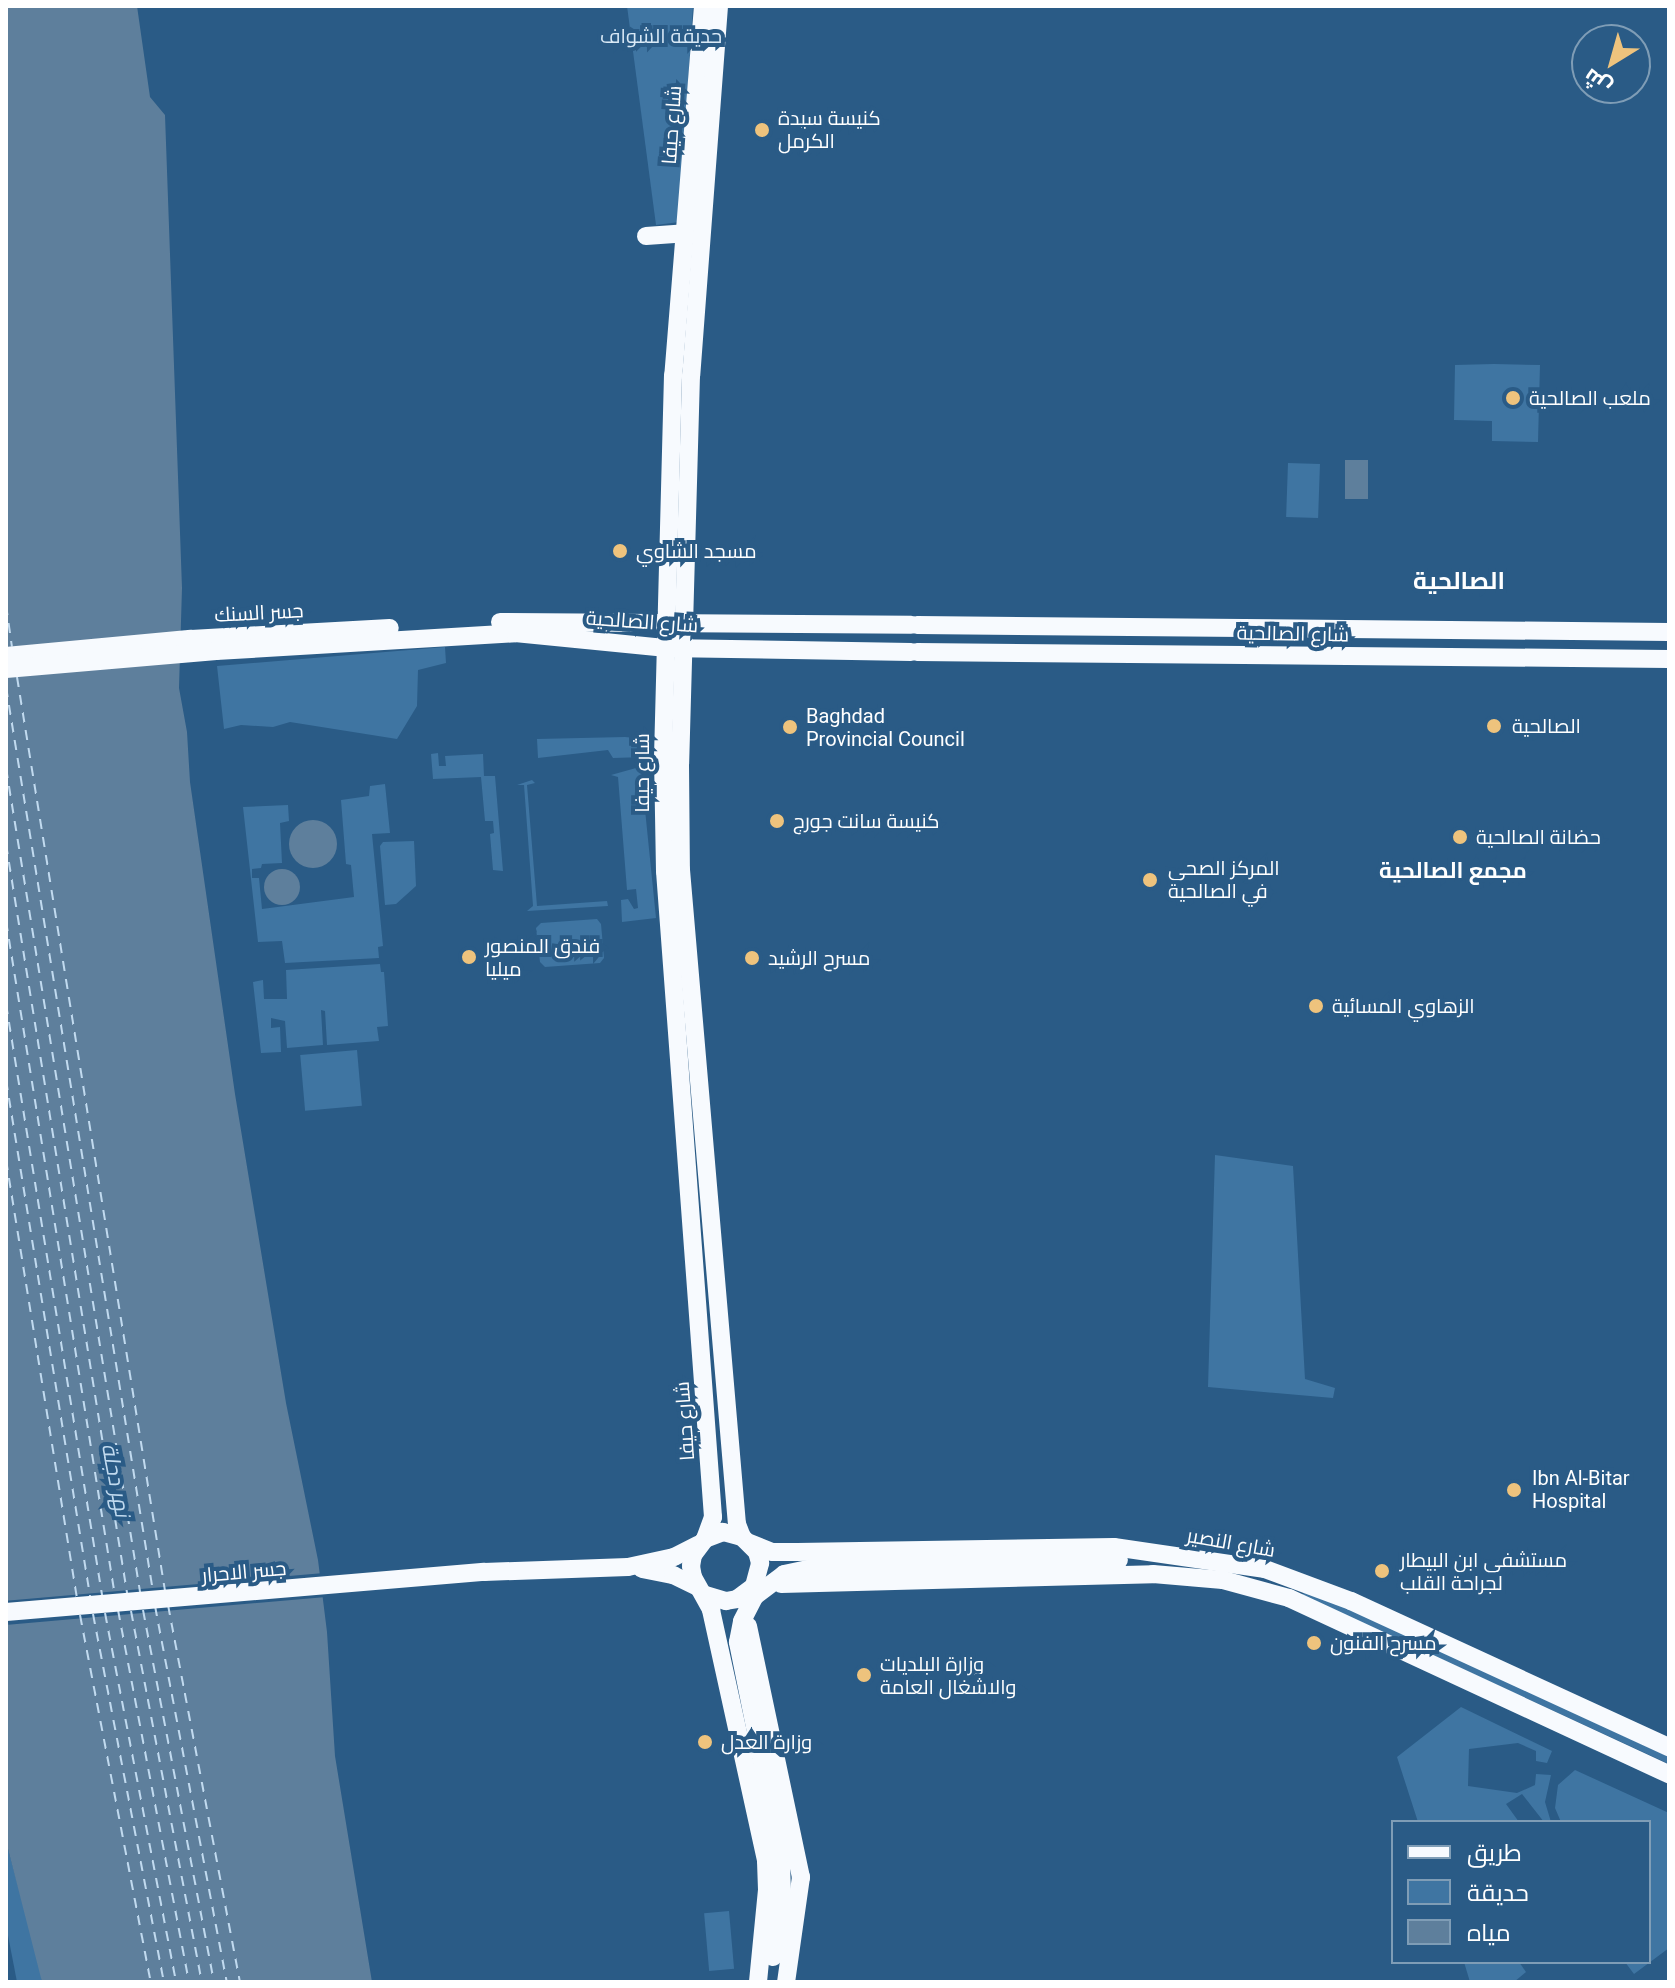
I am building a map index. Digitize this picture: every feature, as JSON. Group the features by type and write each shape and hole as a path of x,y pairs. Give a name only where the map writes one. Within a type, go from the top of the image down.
{"main road":[{"name":"شارع حيفا","path":"703,6 673,375 674,623 683,648 681,870 737,1524 746,1540"},
{"name":"شارع حيفا","path":"702,1542 713,1517 665,871 664,648 674,623 719,6"},
{"path":"646,236 685,233"},
{"name":"شارع الصالحية","path":"516,627 674,623 1669,632"},
{"name":"شارع الصالحية","path":"516,627 664,648 1669,659"},
{"name":"جسر السنك","path":"6,656 191,639 516,627"},
{"name":"جسر السنك","path":"6,669 516,627"},
{"path":"1294,657 1295,627"},
{"path":"1620,631 1621,659"},
{"path":"723,1532 746,1540 768,1578 746,1595 726,1601 673,1575 628,1567 674,1557 723,1532"},
{"name":"شارع النصیر","path":"746,1540 772,1552 1114,1547 1265,1569 1299,1580 1669,1747"},
{"path":"702,1542 691,1566 702,1591 727,1684 766,1861 767,1890 758,1982"},
{"path":"767,1982 782,1892 781,1856 738,1642 742,1621 755,1596 784,1574 812,1568 1192,1559"},
{"name":"جسر الاحرار","path":"6,1612 484,1572 628,1567"},
{"name":"شارع النصیر","path":"768,1578 1153,1574 1223,1580 1289,1598 1669,1774"},
{"path":"748,1626 801,1877 786,1982"},
{"path":"727,1684 734,1673 742,1669 759,1676"}],"green space":[{"name":"حديقة الشواف","path":"627,6 693,6 679,222 656,225"},
{"path":"1455,365 1540,365 1538,442 1492,441 1492,421 1454,420"},
{"path":"1288,463 1320,464 1318,518 1286,517"},
{"path":"445,647 446,663 418,670 417,706 397,739 290,722 273,727 241,725 224,729 217,666"},
{"path":"537,739 645,739 645,757 613,758 608,750 538,758"},
{"path":"438,753 439,766 446,766 445,756 483,754 484,776 495,776 503,871 493,870 490,834 494,833 493,821 485,821 481,777 433,779 431,754"},
{"path":"636,768 641,770 656,918 622,922 621,900 628,899 634,909 638,908 636,889 627,890 618,777 611,775"},
{"path":"532,780 535,783 527,785 537,906 607,901 608,906 527,911 533,906 524,785 517,785"},
{"path":"385,784 390,833 372,834 383,946 378,947 379,958 285,963 282,941 258,942 243,807 288,805 289,821 280,823 282,863 262,864 261,868 252,869 252,878 259,878 262,909 354,897 351,865 346,864 341,800 369,796 370,786"},
{"path":"414,841 416,886 396,904 385,905 380,846 383,842"},
{"path":"597,919 601,924 604,958 600,963 545,967 540,962 536,928 541,923"},
{"path":"380,964 381,972 384,972 388,1026 377,1027 379,1041 327,1045 325,1011 321,1010 323,1045 287,1048 285,1021 271,1018 271,1028 280,1027 281,1052 261,1053 253,982 263,980 264,999 287,999 286,970"},
{"path":"357,1050 362,1106 305,1111 300,1055"},
{"path":"1215,1155 1293,1166 1305,1379 1335,1388 1333,1398 1208,1387"},
{"path":"1308,1589 1669,1757 1669,1764 1302,1595"},
{"path":"1461,1707 1552,1751 1547,1763 1536,1761 1536,1751 1518,1743 1469,1749 1468,1786 1517,1793 1535,1785 1536,1774 1551,1775 1545,1802 1550,1820 1542,1820 1522,1794 1506,1804 1518,1820 1417,1820 1397,1757"},
{"path":"1575,1770 1669,1813 1669,1948 1651,1961 1651,1820 1560,1820 1555,1808 1558,1785"},
{"path":"6,1841 42,1982 17,1982 6,1925"},
{"path":"729,1911 734,1969 709,1971 704,1913"},
{"path":"1465,1964 1520,1964 1526,1972 1514,1982 1470,1982"},
{"path":"1626,1964 1647,1964 1634,1974"}],"water":[{"name":"نهر دجلة","path":"6,6 137,6 150,97 165,115 182,588 179,688 235,1094 286,1403 318,1560 327,1632 335,1756 372,1982 42,1982 6,1841"},
{"path":"1345,460 1368,460 1368,499 1345,499"},
{"path":"313,820 330,827 337,844 330,861 313,868 296,861 289,844 296,827"},
{"path":"282,869 294,875 300,887 294,899 282,905 270,899 264,887 270,875"}],"pier":[{"path":"324,1573 326,1597 8,1625 6,1601"}],"ferry route":[{"path":"6,605 12,647"},
{"path":"17,677 165,1591"},
{"path":"6,687 153,1592"},
{"path":"6,768 140,1592"},
{"path":"6,844 127,1593"},
{"path":"6,921 115,1596"},
{"path":"6,1004 102,1595"},
{"path":"6,1080 90,1596"},
{"path":"6,1160 77,1597"},
{"path":"168,1605 240,1982"},
{"path":"155,1606 227,1982"},
{"path":"118,1610 189,1982"},
{"path":"143,1610 214,1982"},
{"path":"131,1611 202,1982"},
{"path":"105,1613 176,1982"},
{"path":"93,1614 164,1982"},
{"path":"80,1615 151,1982"}],"place":[{"name":"كنيسة سيدة الكرمل","path":"762,130"},
{"name":"ملعب الصالحية","path":"1513,398"},
{"name":"مسجد الشاوي","path":"620,551"},
{"name":"الصالحية","path":"1494,726"},
{"name":"Baghdad Provincial Council","path":"790,727"},
{"name":"كنيسة سانت جورج","path":"777,821"},
{"name":"حضانة الصالحية","path":"1460,837"},
{"name":"المركز الصحي في الصالحية","path":"1150,880"},
{"name":"فندق المنصور ميليا","path":"469,957"},
{"name":"مسرح الرشيد","path":"752,958"},
{"name":"الزهاوي المسائية","path":"1316,1006"},
{"name":"Ibn Al-Bitar Hospital","path":"1514,1490"},
{"name":"مستشفى ابن البيطار لجراحة القلب","path":"1382,1571"},
{"name":"مسرح الفنون","path":"1314,1643"},
{"name":"وزارة البلديات والاشغال العامة","path":"864,1675"},
{"name":"وزارة العدل","path":"705,1742"}],"district":[{"name":"الصالحية","path":"1459,582"},
{"name":"مجمع الصالحية","path":"1453,871"}]}
